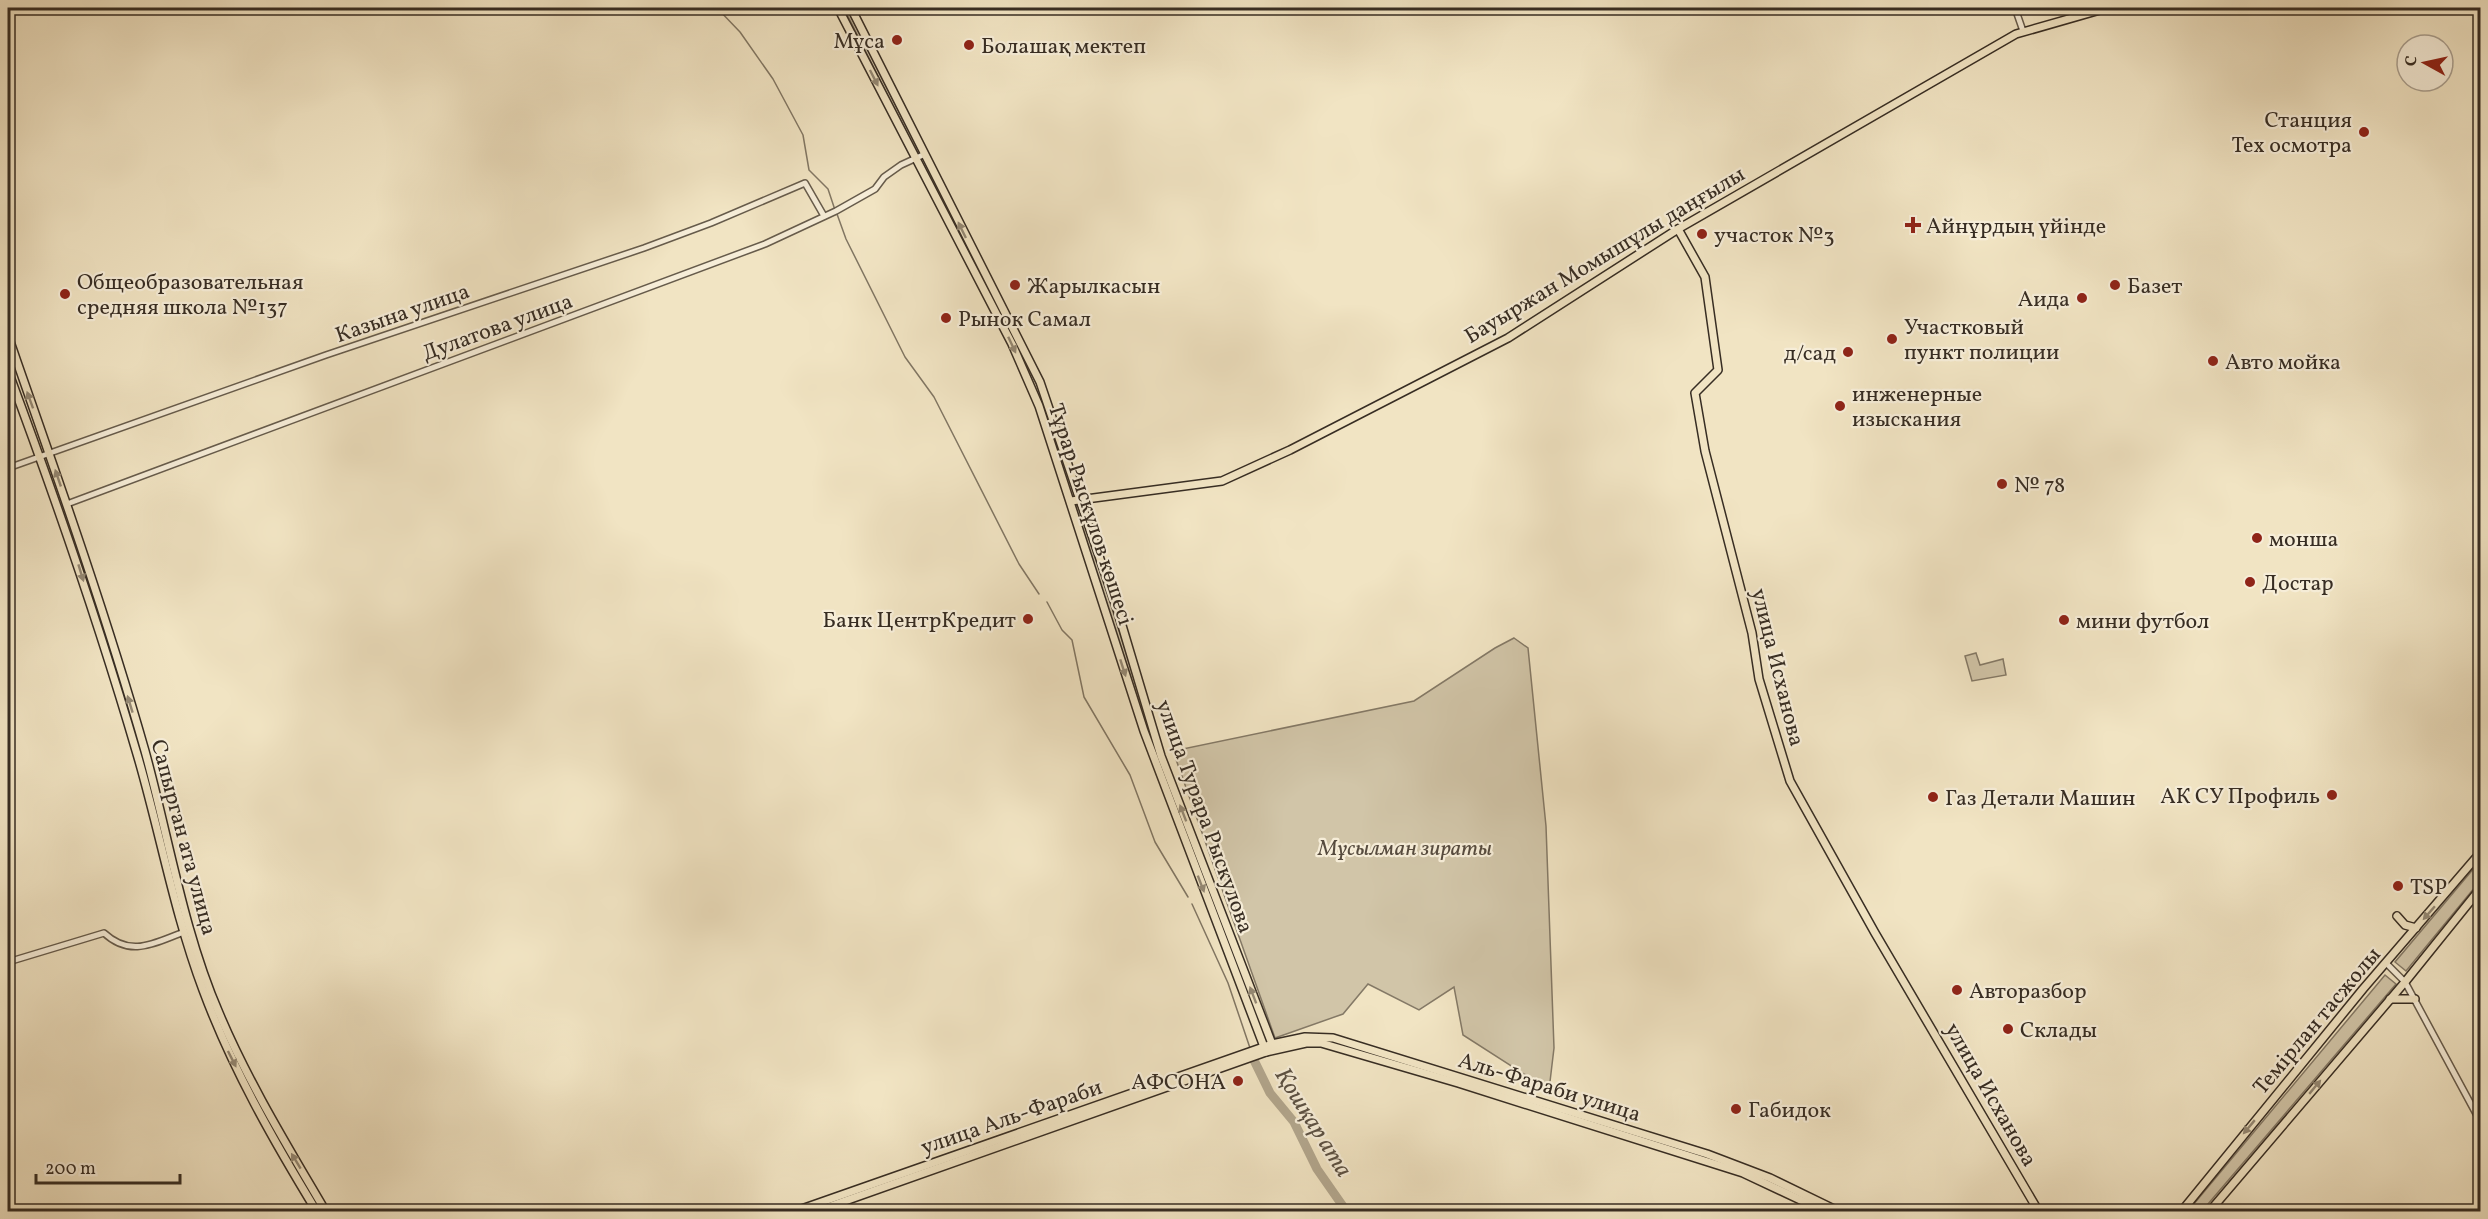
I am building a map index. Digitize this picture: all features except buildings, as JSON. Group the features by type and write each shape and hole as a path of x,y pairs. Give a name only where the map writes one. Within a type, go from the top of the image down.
{"main road":[{"name":"Тұрар Рыскұлов көшесі","path":"838,8 1012,344 1031,387 1071,501 1150,750 1265,1049"},
{"name":"Тұрар Рыскұлов көшесі","path":"851,8 1040,382 1111,593"},
{"name":"Бауыржан Момышұлы даңғылы","path":"1071,501 1221,481 1290,450 1508,338 1678,229 2023,31 2107,8"},
{"name":"улица Исханова","path":"1678,229 1705,277 1718,370 1695,393 1705,451 1752,633 1759,679 1790,780 1875,933 2039,1212"},
{"name":"Сапырган ата улица","path":"8,336 67,504 145,751 202,970 240,1059 326,1212"},
{"name":"Сапырган ата улица","path":"8,371 72,545 137,754 184,932 202,988 226,1049 317,1212"},
{"path":"1031,387 1040,382"},
{"name":"улица Турара Рыскулова","path":"1111,593 1161,756 1265,1049"},
{"name":"Темірлан тасжолы","path":"2181,1212 2481,853"},
{"name":"Темірлан тасжолы","path":"2209,1212 2481,889"},
{"path":"2397,916 2405,926 2416,928"},
{"path":"2390,999 2415,999"},
{"name":"Аль-Фараби улица","path":"1243,1057 1305,1037 1333,1038 1707,1154 1770,1178 1840,1212"},
{"name":"Аль-Фараби улица","path":"1265,1049 1306,1043 1332,1044 1743,1173 1826,1212"},
{"name":"улица Аль-Фараби","path":"793,1212 1243,1057"},
{"name":"улица Аль-Фараби","path":"814,1212 1243,1057"}],"street":[{"path":"2015,8 2023,31"},
{"name":"Дулатова улица","path":"67,504 765,244 875,189 884,177 925,154"},
{"name":"Казына улица","path":"8,468 50,455 267,376 644,248 711,223 805,183 824,216"},
{"path":"8,962 104,933 117,944 129,947 145,946 184,932"},
{"path":"2386,964 2405,982 2481,1121"}],"green space":[{"path":"844,8 847,8 919,151 916,153"},
{"path":"1079,505 1149,724 1146,725 1075,506"},
{"name":"Мұсылман зираты","path":"1514,638 1528,648 1546,826 1554,1048 1549,1090 1463,1035 1454,987 1419,1010 1368,984 1343,1014 1275,1038 1173,751 1414,701"},
{"path":"1976,653 1980,665 2003,659 2006,675 1972,681 1965,656"},
{"path":"2480,861 2480,881 2406,971 2395,962"},
{"path":"2385,975 2396,984 2202,1211 2188,1211"}],"waterway":[{"path":"717,8 740,32 773,79 803,135 809,170 828,189 835,210"},
{"path":"837,214 846,239 905,357 934,397 1019,564 1039,594"},
{"path":"1047,602 1062,630 1072,640 1084,697 1130,775 1155,842 1188,897"},
{"path":"1192,904 1228,983 1250,1048"},
{"name":"Қошқар ата","path":"1250,1052 1270,1093 1294,1122 1317,1169 1347,1212"}],"place":[{"name":"Мұса","path":"897,40"},
{"name":"Болашақ мектеп","path":"969,45"},
{"name":"Станция Тех осмотра","path":"2364,132"},
{"name":"Айнұрдың үйінде","path":"1913,225"},
{"name":"участок №3","path":"1702,234"},
{"name":"Жарылкасын","path":"1015,285"},
{"name":"Базет","path":"2115,285"},
{"name":"Общеобразовательная средняя школа №137","path":"65,294"},
{"name":"Аида","path":"2082,298"},
{"name":"Рынок Самал","path":"946,318"},
{"name":"Участковый пункт полиции","path":"1892,339"},
{"name":"д/сад","path":"1848,352"},
{"name":"Авто мойка","path":"2213,361"},
{"name":"инженерные изыскания","path":"1840,406"},
{"name":"№ 78","path":"2002,484"},
{"name":"монша","path":"2257,538"},
{"name":"Достар","path":"2250,582"},
{"name":"Банк ЦентрКредит","path":"1028,619"},
{"name":"мини футбол","path":"2064,620"},
{"name":"АК СУ Профиль","path":"2332,795"},
{"name":"Газ Детали Машин","path":"1933,797"},
{"name":"TSP","path":"2398,886"},
{"name":"Авторазбор","path":"1957,990"},
{"name":"Склады","path":"2008,1029"},
{"name":"АФСОНА","path":"1238,1081"},
{"name":"Габидок","path":"1736,1109"}]}
